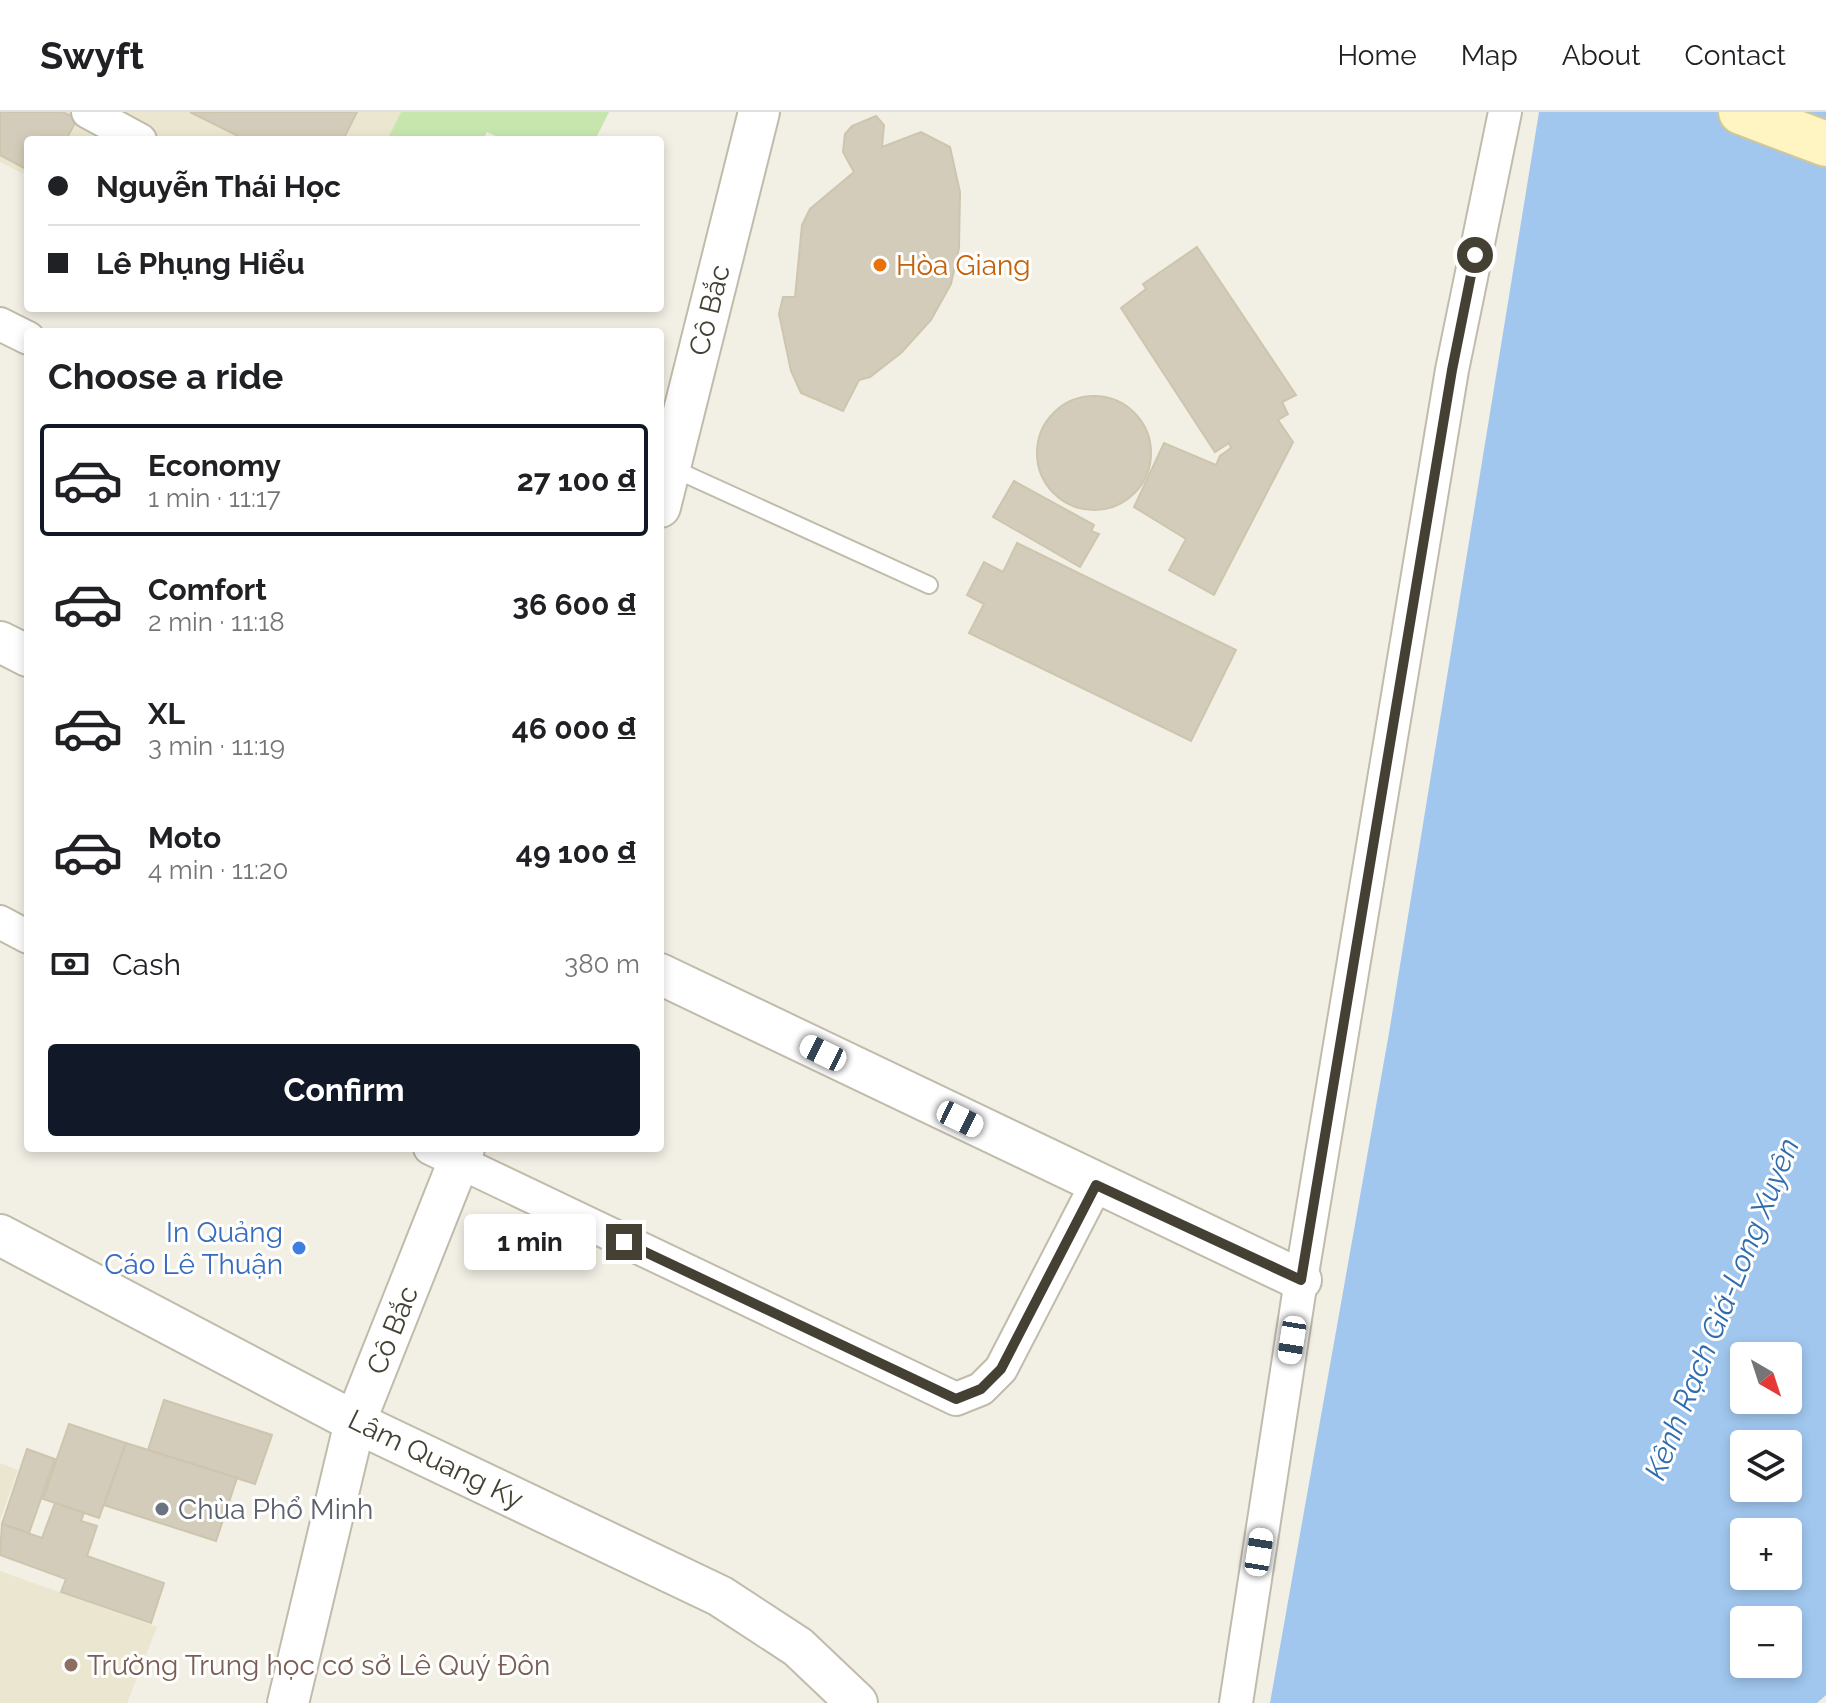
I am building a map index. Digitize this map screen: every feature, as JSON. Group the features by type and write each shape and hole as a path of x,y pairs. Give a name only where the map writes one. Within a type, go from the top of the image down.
{"main road":[{"path":"1741,112 1826,144"}],"street":[{"path":"1236,1703 1301,1280 1452,370 1505,112"},
{"name":"Cô Bắc","path":"664,491 753,114"},
{"path":"0,324 24,336"},
{"path":"0,642 24,654"},
{"path":"0,922 24,935"},
{"path":"664,976 1096,1185 1301,1280"},
{"path":"451,1153 956,1399 981,1389 1001,1369 1096,1185"},
{"name":"Cô Bắc","path":"288,1703 355,1422 451,1153"},
{"name":"Lâm Quang Ky","path":"0,1235 355,1422 720,1596 798,1647 857,1703"}],"lane":[{"path":"670,468 929,585"}],"shaded area":[{"path":"0,112 401,112 389,136 24,136 24,174 0,162"},
{"path":"0,1463 18,1470 0,1520"},
{"name":"Trường Trung học cơ sở Lê Quý Đôn","path":"0,1571 157,1627 127,1703 0,1703"}],"green space":[{"path":"401,112 609,112 597,136 496,136 487,132 485,136 389,136"}],"water":[{"name":"Kênh Rạch Giá-Long Xuyên","path":"1539,112 1826,112 1826,1695 1817,1703 1270,1703 1389,1033"}],"building":[{"path":"0,112 63,112 77,119 68,136 24,136 24,168 0,155"},
{"path":"190,112 357,112 345,136 238,136"},
{"path":"876,116 884,125 882,147 921,132 950,147 960,192 959,248 951,284 931,320 901,353 870,377 859,380 843,411 801,393 791,371 779,314 783,297 795,297 802,225 810,209 854,172 843,152 845,134 852,126"},
{"path":"1197,247 1296,395 1282,402 1288,414 1278,420 1293,442 1214,595 1169,570 1186,539 1134,507 1164,443 1216,465 1220,456 1231,448 1229,443 1215,452 1121,308 1146,289 1143,284"},
{"path":"1094,396 1116,401 1134,413 1146,431 1151,453 1146,475 1134,493 1116,505 1094,510 1072,505 1054,493 1042,475 1037,453 1042,431 1054,413 1072,401"},
{"path":"1014,481 1094,525 1091,531 1099,534 1080,567 993,517"},
{"path":"1017,543 1236,650 1191,741 969,633 984,604 967,595 984,562 1003,572"},
{"path":"164,1400 272,1435 255,1484 148,1450"},
{"path":"69,1424 126,1443 99,1518 43,1499"},
{"path":"126,1443 237,1478 216,1541 104,1505"},
{"path":"27,1449 55,1459 29,1533 2,1524"},
{"path":"55,1503 84,1513 81,1521 97,1526 87,1556 164,1583 151,1623 61,1592 66,1579 0,1555 2,1524 42,1538"}],"place":[{"name":"Hòa Giang","path":"880,265"},
{"name":"In Quảng Cáo Lê Thuận","path":"299,1248"},
{"name":"Chùa Phổ Minh","path":"162,1509"},
{"name":"Trường Trung học cơ sở Lê Quý Đôn","path":"71,1665"}],"route":[{"path":"624,1242 956,1399 981,1389 1001,1369 1096,1185 1301,1280 1452,370 1475,255"}]}
